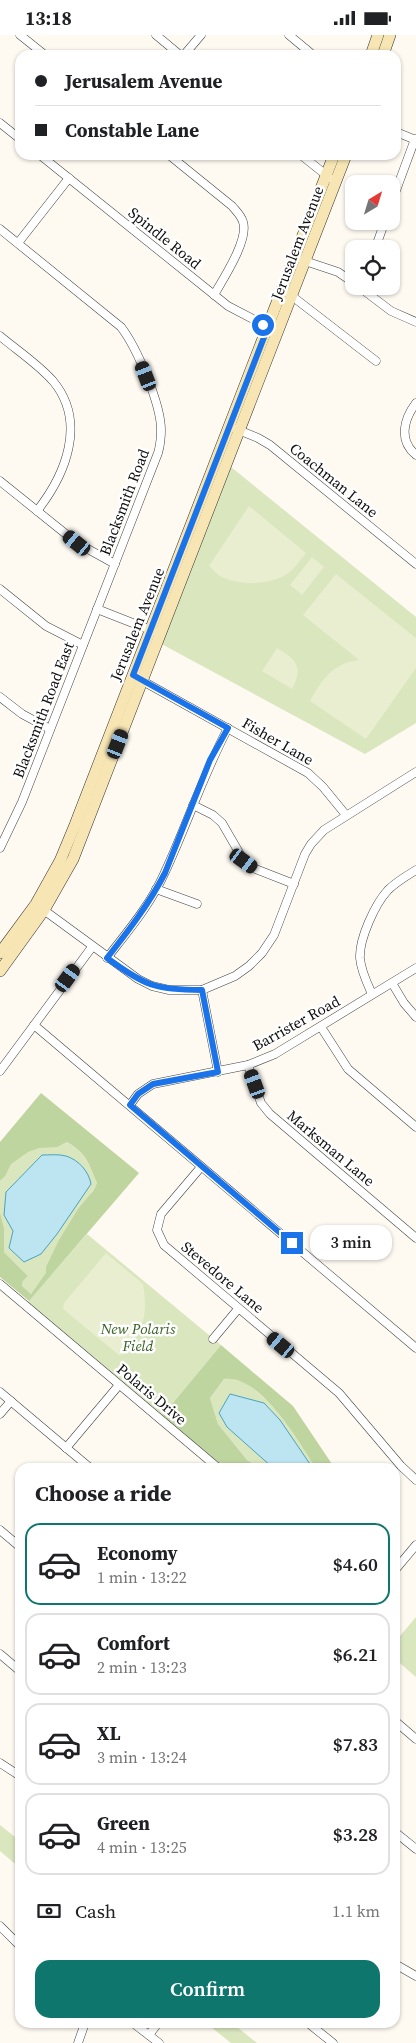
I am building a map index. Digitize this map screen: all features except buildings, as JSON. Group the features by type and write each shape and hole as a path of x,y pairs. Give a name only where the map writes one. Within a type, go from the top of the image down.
{"main road":[{"path":"373,50 378,35"},
{"path":"385,50 390,35"},
{"name":"Jerusalem Avenue","path":"331,179 333,160"},
{"name":"Jerusalem Avenue","path":"273,329 292,296 301,259 331,179 343,160"},
{"name":"Jerusalem Avenue","path":"0,971 40,907 101,773 273,329 283,289 301,259"},
{"name":"Jerusalem Avenue","path":"0,953 40,907"}],"street":[{"path":"20,35 39,50"},
{"path":"156,35 174,50"},
{"path":"188,50 201,35"},
{"path":"288,35 307,50"},
{"path":"0,123 15,135"},
{"path":"400,181 416,140 401,134"},
{"name":"Spindle Road","path":"46,160 214,295 240,314 273,329"},
{"path":"175,160 232,205 240,214 243,222 243,235 233,260 214,295"},
{"path":"307,160 331,179"},
{"path":"18,243 69,179"},
{"name":"Blacksmith Road","path":"0,229 121,327 134,347 157,406 161,430 158,453 97,609"},
{"path":"301,259 345,277"},
{"path":"283,289 376,361"},
{"path":"370,295 391,311 416,322"},
{"path":"0,336 52,381 65,401 69,413 72,431 65,462 54,487 36,511"},
{"path":"416,403 405,421 404,432 409,446 416,455"},
{"name":"Coachman Lane","path":"235,428 270,445 416,564"},
{"path":"0,481 90,552 115,564"},
{"path":"0,589 46,626 83,645"},
{"path":"97,609 155,632"},
{"name":"Blacksmith Road East","path":"0,848 22,802 97,609"},
{"name":"Fisher Lane","path":"138,678 308,773 324,787 346,815"},
{"path":"0,697 22,714 50,729"},
{"path":"107,958 147,906 156,889 210,760 228,728"},
{"path":"40,907 107,958 152,986 169,990 202,990 235,976 262,953 274,935 312,844 324,829 416,772"},
{"path":"192,805 213,815 222,823 244,861 252,868 294,884"},
{"path":"372,994 360,959 366,931 377,905 387,891 416,870"},
{"path":"156,889 198,904"},
{"path":"0,1071 92,947"},
{"name":"Barrister Road","path":"130,1105 138,1094 153,1084 248,1065 275,1053 416,969"},
{"path":"392,983 404,1003 416,1017"},
{"path":"202,990 218,1072"},
{"path":"34,1025 201,1167 415,1344"},
{"path":"321,1027 348,1069 416,1127"},
{"name":"Marksman Lane","path":"248,1065 261,1103 270,1114 416,1237"},
{"name":"Stevedore Lane","path":"201,1167 161,1214 158,1223 159,1235 164,1245 339,1393 397,1463"},
{"name":"Polaris Drive","path":"0,1284 212,1463"},
{"path":"213,1339 238,1309"},
{"path":"66,1448 119,1385"},
{"path":"0,1392 84,1463"},
{"path":"0,1414 11,1401"},
{"name":"Stevedore Lane","path":"400,1466 416,1480"},
{"path":"0,1530 15,1543"},
{"path":"400,1564 416,1545"},
{"path":"0,1653 15,1666"},
{"path":"400,1725 416,1739"},
{"path":"0,1763 15,1773"},
{"path":"400,1836 416,1849"},
{"path":"0,1926 15,1941"},
{"path":"400,1967 416,1976"},
{"path":"78,2043 84,2028"},
{"path":"140,2028 159,2043"},
{"path":"149,2035 154,2028"},
{"path":"314,2028 333,2043"}],"green space":[{"path":"226,463 416,617 416,723 365,754 156,641"},
{"path":"249,506 306,553 291,571 284,576 259,583 232,581 222,577 209,566"},
{"path":"312,557 324,567 302,595 290,585"},
{"path":"336,574 416,638 416,668 366,739 310,701 329,673 335,668 359,660 303,615"},
{"path":"277,648 293,660 298,669 296,681 292,689 262,671"},
{"path":"41,1093 139,1173 29,1301 0,1277 0,1212 4,1228 4,1252 28,1276 23,1281 22,1286 31,1294 46,1273 46,1267 59,1240 97,1183 83,1155 67,1142 57,1147 39,1148 28,1152 11,1164 0,1181 0,1142"},
{"path":"67,1142 86,1159 97,1183 47,1273 31,1294 22,1286 23,1281 28,1276 4,1252 4,1228 0,1212 0,1181 10,1164 23,1154 37,1148 55,1146"},
{"name":"New Polaris Field","path":"87,1234 221,1345 161,1417 26,1304"},
{"path":"106,1253 143,1284 145,1297 144,1316 139,1331 120,1356 63,1309 64,1303"},
{"path":"221,1345 293,1406 331,1463 312,1463 277,1411 251,1387 238,1380 224,1379 210,1398 218,1424 247,1460 252,1463 219,1463 162,1416"},
{"path":"230,1378 246,1384 268,1402 286,1423 312,1463 252,1463 247,1460 218,1424 210,1398 224,1379"},
{"path":"416,1617 416,1677 400,1663 400,1636"},
{"path":"0,1825 15,1837 15,1864 0,1851"},
{"path":"212,2028 238,2028 257,2043 231,2043"}],"water":[{"path":"42,1155 63,1155 75,1160 86,1171 91,1184 41,1254 24,1262 9,1248 13,1231 4,1215 6,1192"},
{"path":"230,1394 264,1403 280,1420 309,1463 268,1463 227,1427 219,1413"}],"route":[{"path":"263,325 268,327 166,595 133,675 228,728 210,760 165,873 147,906 107,958 125,971 152,986 169,990 202,990 218,1072 153,1084 138,1094 130,1105 292,1243"}]}
